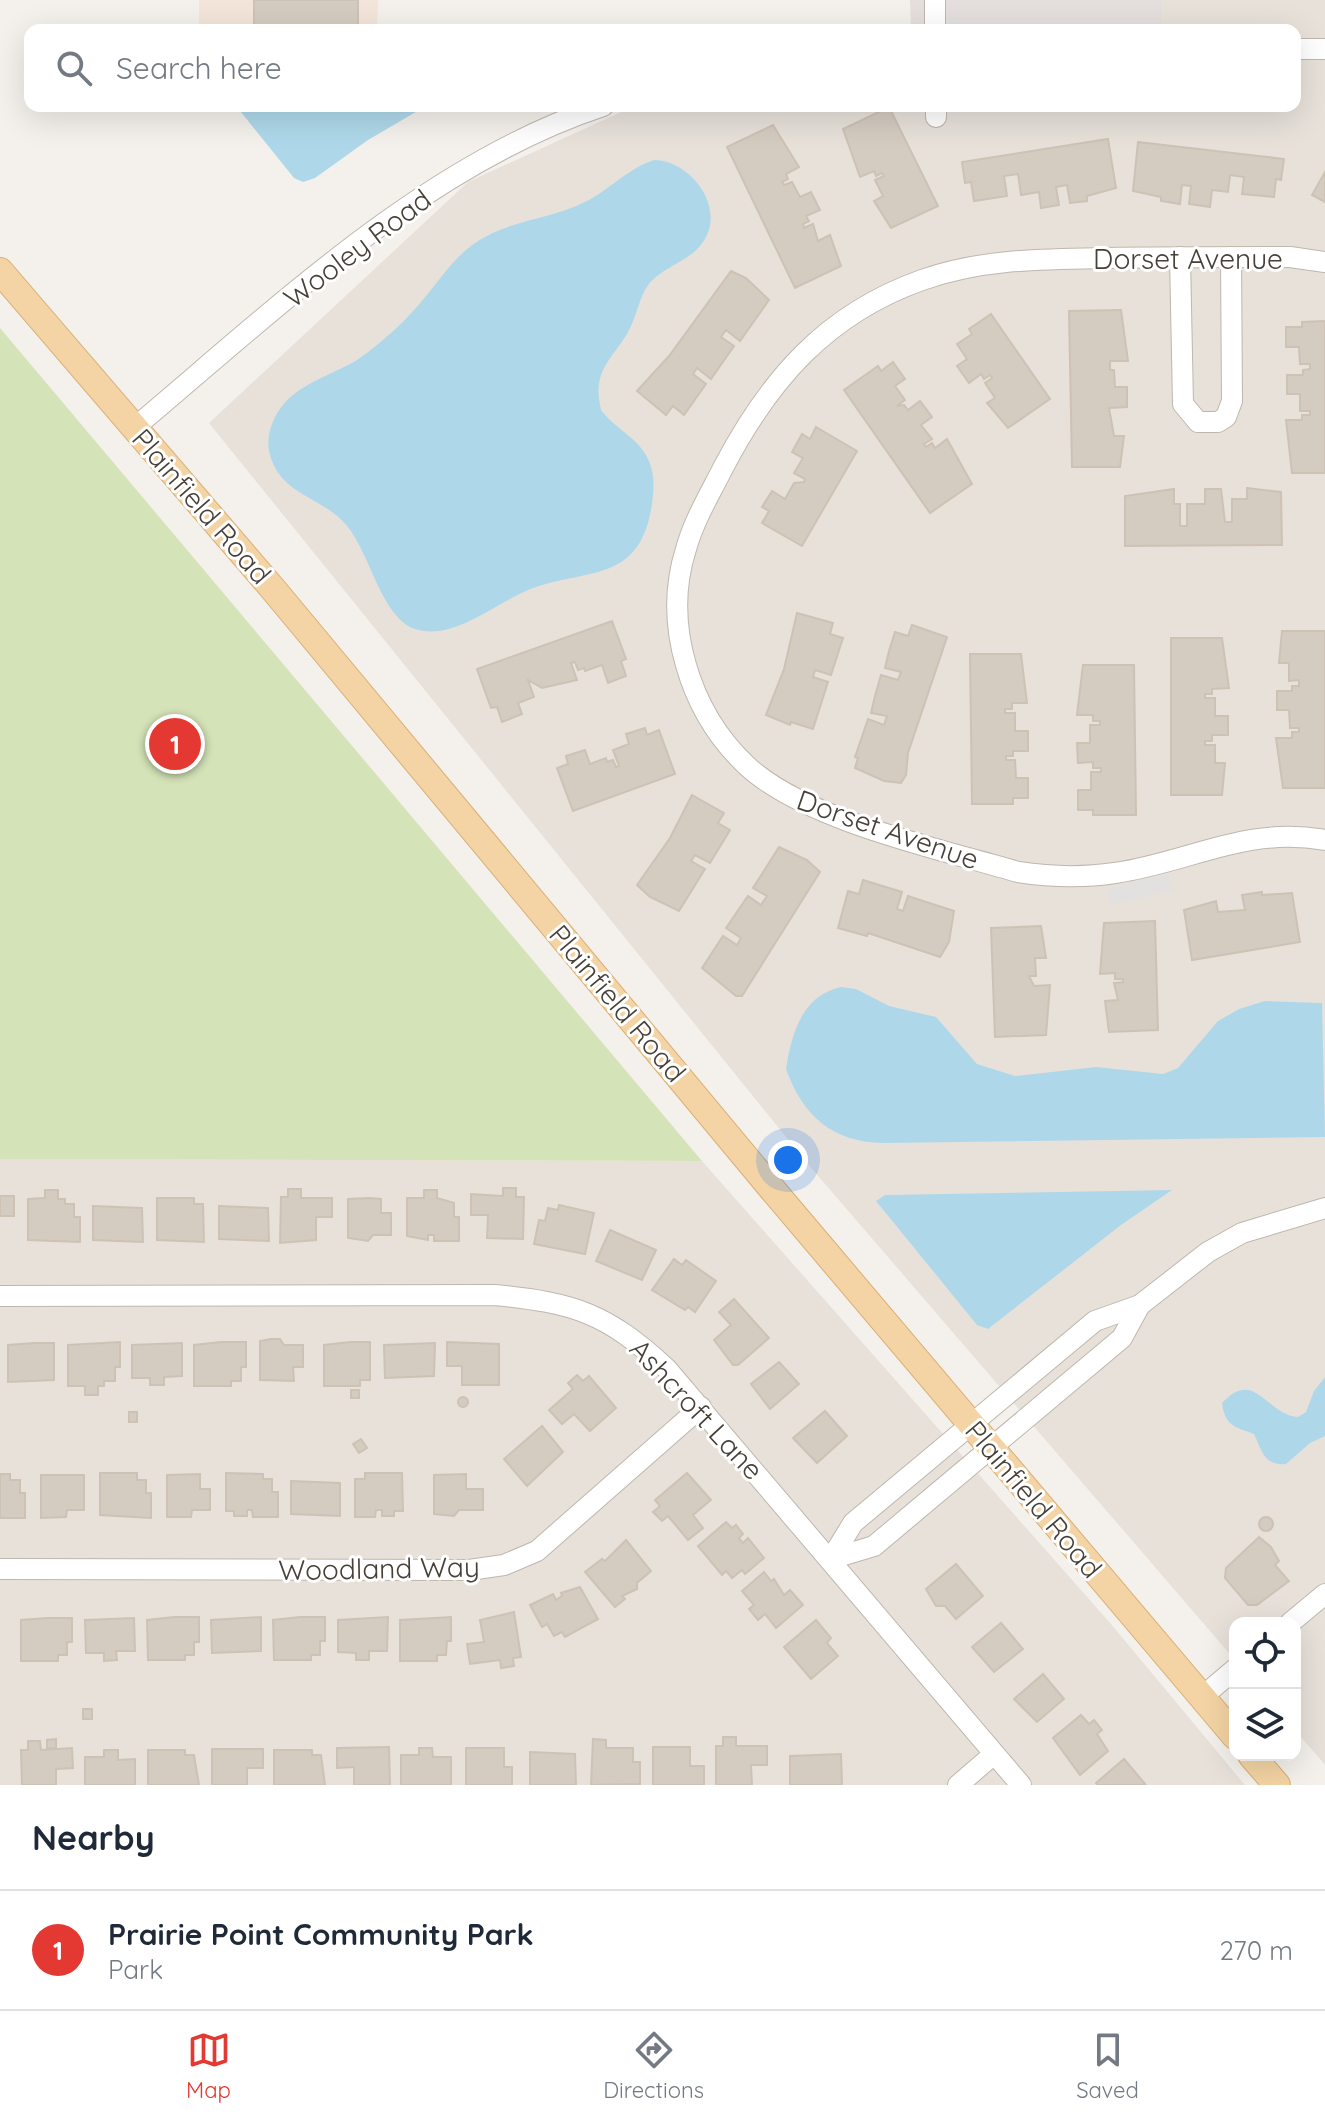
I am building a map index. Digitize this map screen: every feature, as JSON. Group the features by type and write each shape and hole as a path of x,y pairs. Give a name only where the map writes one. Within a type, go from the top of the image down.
{"main road":[{"name":"Plainfield Road","path":"0,271 1229,1729"},
{"path":"1256,1761 1277,1785"}],"street":[{"path":"935,0 935,24"},
{"path":"1301,49 1325,49"},
{"name":"Wooley Road","path":"134,428 275,311 432,190 558,121 585,112"},
{"path":"1180,257 1183,404 1198,422 1208,423 1226,417 1232,401 1231,257"},
{"name":"Dorset Avenue","path":"1325,262 1290,257 1011,260 922,280 869,304 835,326 771,387 736,443 695,522 679,584 682,650 690,680 724,741 748,767 781,792 817,809 1018,872 1070,877 1117,873 1244,839 1283,836 1325,840"},
{"path":"831,1559 853,1523 1095,1321 1140,1305 1208,1252 1242,1233 1325,1208"},
{"name":"Ashcroft Lane","path":"0,1296 495,1295 542,1300 588,1312 629,1334 701,1407 1021,1785"},
{"path":"831,1559 874,1546 1122,1338 1140,1305"},
{"name":"Woodland Way","path":"0,1569 469,1570 504,1565 537,1551 701,1407"},
{"path":"1297,1617 1325,1594"},
{"path":"1202,1697 1229,1674"},
{"path":"958,1785 994,1754"}],"shaded area":[{"path":"199,0 378,0 377,24 199,24"},
{"path":"910,0 1162,0 1163,24 911,24"},
{"path":"1162,0 1325,0 1325,1765 1301,1737 1301,1617 1229,1617 1229,1653 807,1163 209,423 468,182 621,112 1301,112 1301,24 1163,24"},
{"path":"1168,873 1174,890 1110,906 1107,889"},
{"path":"0,1159 702,1161 1111,1624 1245,1785 0,1785"}],"green space":[{"path":"0,328 702,1161 0,1159"}],"water":[{"path":"241,112 416,112 368,140 315,178 303,182 294,178"},
{"path":"654,160 667,162 691,176 707,199 710,226 700,246 656,277 647,287 628,333 606,365 599,383 601,410 643,450 652,470 653,497 644,534 620,563 604,570 526,591 458,626 429,631 415,629 393,612 347,526 327,508 293,488 276,469 268,442 276,416 299,390 351,364 388,336 422,302 457,258 475,243 502,229 587,201 636,168"},
{"path":"841,987 856,989 889,1006 936,1017 977,1064 1015,1076 1096,1067 1163,1074 1178,1068 1218,1021 1239,1009 1265,1001 1322,1003 1325,1137 883,1143 849,1138 834,1132 811,1113 786,1069 796,1029 808,1007 817,998"},
{"path":"1172,1190 1121,1225 988,1329 977,1325 876,1201 885,1195"},
{"path":"1325,1377 1325,1436 1310,1443 1286,1464 1268,1460 1254,1434 1236,1427 1226,1417 1222,1403 1233,1393 1243,1390 1252,1391 1277,1409 1298,1417 1306,1412 1314,1391"}],"building":[{"path":"254,0 358,0 358,24 254,24"},
{"path":"879,112 891,112 938,206 891,228 874,201 883,196 875,180 884,176 882,173 876,176 874,171 860,177 843,129"},
{"path":"773,125 799,167 786,174 788,179 782,182 784,185 792,182 800,197 811,192 820,210 806,216 809,221 803,224 804,228 813,224 818,241 830,235 841,266 795,288 727,147"},
{"path":"1108,139 1116,188 1087,196 1087,201 1070,203 1067,185 1056,187 1059,205 1041,208 1039,192 1021,195 1018,174 1004,176 1007,196 974,201 971,182 965,183 962,162"},
{"path":"1138,142 1284,159 1281,180 1276,179 1274,197 1242,194 1244,177 1230,175 1228,192 1212,190 1210,207 1189,204 1191,186 1182,185 1180,204 1161,201 1161,197 1133,191"},
{"path":"1325,172 1325,202 1312,195"},
{"path":"731,271 746,278 769,300 740,341 726,330 721,337 734,346 711,379 697,368 693,374 706,384 684,415 673,406 666,415 637,391 669,356"},
{"path":"1121,310 1128,361 1110,361 1110,370 1114,370 1115,387 1127,387 1127,407 1109,408 1114,436 1124,436 1120,467 1072,467 1069,311"},
{"path":"991,314 1050,399 1008,428 987,403 995,398 985,383 992,378 990,375 984,379 981,374 969,383 957,366 967,359 957,344 972,334 969,329"},
{"path":"1325,321 1325,473 1292,473 1286,420 1302,420 1302,415 1310,415 1310,411 1300,411 1300,394 1287,394 1287,375 1303,375 1303,370 1310,369 1310,364 1300,364 1299,347 1286,347 1286,327 1302,327 1302,322"},
{"path":"893,362 905,379 895,386 905,400 897,406 904,405 908,410 920,401 932,417 921,425 932,439 924,444 926,447 932,443 935,448 947,439 972,484 930,513 844,390 878,366 881,371"},
{"path":"816,427 857,451 802,546 762,523 769,511 762,507 772,491 785,499 794,483 804,482 805,479 794,473 803,458 792,452 802,434 810,439"},
{"path":"1247,488 1281,492 1282,545 1125,546 1125,496 1174,489 1174,504 1180,504 1180,526 1187,526 1187,504 1205,504 1205,489 1221,489 1225,522 1232,522 1232,499 1247,499"},
{"path":"797,613 833,623 830,634 843,638 831,675 815,670 813,677 828,682 813,729 791,722 790,725 766,715 784,669"},
{"path":"612,621 626,659 621,661 626,676 608,683 602,665 585,671 584,668 578,670 575,662 571,663 577,680 542,688 528,680 534,697 518,703 522,714 502,722 497,707 491,708 477,669"},
{"path":"912,625 947,637 908,753 906,775 901,783 884,781 855,768 858,758 855,757 868,719 884,725 887,716 871,713 875,696 881,675 898,680 901,672 885,668 889,651 895,632 908,636"},
{"path":"1282,631 1325,631 1325,788 1283,788 1276,738 1292,738 1292,732 1299,732 1299,728 1290,728 1289,710 1277,710 1277,691 1292,691 1292,686 1299,686 1299,680 1289,681 1289,663 1279,663"},
{"path":"1171,638 1222,638 1229,688 1212,689 1212,694 1205,694 1205,698 1215,698 1215,716 1228,716 1228,735 1212,735 1212,741 1205,741 1205,745 1215,745 1215,763 1225,763 1222,795 1171,795"},
{"path":"970,654 1021,654 1027,703 1012,703 1012,709 1005,709 1005,713 1015,713 1015,731 1028,731 1028,751 1013,751 1013,756 1006,756 1006,760 1015,760 1016,778 1028,778 1028,798 1013,798 1013,804 972,804"},
{"path":"1083,665 1134,665 1136,815 1093,815 1093,810 1078,810 1078,790 1091,790 1091,772 1101,772 1101,768 1093,768 1093,762 1078,763 1077,743 1090,743 1090,725 1100,725 1100,721 1093,721 1093,715 1077,715"},
{"path":"645,728 647,735 659,730 675,774 573,811 557,768 568,764 566,756 585,750 590,764 606,758 607,762 613,760 616,767 619,766 613,750 629,744 626,734"},
{"path":"692,795 724,813 718,823 730,830 710,863 695,855 691,861 705,869 679,911 650,897 637,885 670,838"},
{"path":"779,847 807,860 820,872 742,996 736,996 702,968 723,936 737,945 741,938 726,928 748,896 761,905 767,896 753,888"},
{"path":"863,880 902,892 897,909 903,911 908,896 954,911 949,942 940,957 868,933 867,936 838,928 848,891 859,894"},
{"path":"1262,892 1262,895 1292,893 1300,942 1192,960 1184,910 1216,901 1218,912 1245,910 1242,895"},
{"path":"1155,921 1158,1030 1109,1032 1105,1001 1118,1000 1114,983 1123,982 1123,979 1115,979 1115,973 1100,974 1104,923"},
{"path":"1041,926 1046,958 1035,958 1036,976 1029,976 1034,986 1050,985 1046,1035 995,1037 991,928"},
{"path":"503,1188 516,1188 516,1197 524,1197 523,1239 487,1238 488,1215 471,1215 471,1194 503,1196"},
{"path":"288,1189 301,1189 301,1198 332,1198 332,1217 316,1217 316,1240 280,1243 281,1197 288,1197"},
{"path":"45,1190 58,1190 58,1199 65,1199 65,1204 74,1204 74,1217 80,1217 80,1242 28,1240 28,1199 45,1198"},
{"path":"424,1190 437,1190 437,1198 454,1203 454,1217 459,1217 459,1241 434,1241 434,1235 428,1235 428,1240 407,1236 407,1198 424,1198"},
{"path":"0,1196 14,1196 14,1216 0,1216"},
{"path":"157,1198 194,1198 194,1204 203,1204 204,1242 157,1240"},
{"path":"348,1199 381,1199 381,1213 391,1213 391,1235 373,1235 368,1241 348,1238"},
{"path":"559,1205 594,1213 585,1254 534,1244 539,1220 545,1221 548,1208 558,1210"},
{"path":"93,1206 142,1208 143,1242 93,1240"},
{"path":"219,1206 268,1208 269,1241 219,1239"},
{"path":"610,1230 656,1250 642,1280 596,1261"},
{"path":"674,1259 682,1265 686,1260 716,1281 695,1312 688,1307 685,1310 652,1290"},
{"path":"734,1299 769,1338 738,1365 733,1365 714,1340 731,1325 719,1312"},
{"path":"280,1339 284,1345 303,1345 303,1367 293,1367 294,1381 260,1380 260,1341"},
{"path":"120,1342 120,1367 115,1367 115,1381 104,1381 104,1386 98,1386 98,1395 85,1395 85,1386 68,1386 68,1345"},
{"path":"246,1342 246,1367 241,1367 241,1381 231,1381 231,1386 194,1386 194,1345"},
{"path":"370,1342 370,1380 360,1380 360,1386 324,1386 324,1345"},
{"path":"447,1342 499,1344 499,1385 462,1385 462,1366 447,1366"},
{"path":"54,1343 54,1380 8,1382 8,1345"},
{"path":"182,1343 182,1376 164,1377 164,1385 150,1385 150,1378 132,1378 132,1345"},
{"path":"435,1343 434,1376 385,1378 384,1345"},
{"path":"779,1362 799,1384 770,1409 751,1384"},
{"path":"577,1375 583,1381 589,1376 616,1408 590,1431 574,1414 562,1424 549,1410 573,1389 568,1383"},
{"path":"351,1390 359,1390 359,1398 351,1398"},
{"path":"463,1397 468,1402 463,1407 458,1402"},
{"path":"825,1411 847,1436 817,1463 793,1438"},
{"path":"129,1412 137,1412 137,1422 129,1422"},
{"path":"542,1426 563,1452 527,1486 504,1459"},
{"path":"361,1439 367,1448 359,1453 353,1444"},
{"path":"100,1473 137,1473 137,1480 146,1480 146,1493 151,1493 151,1518 100,1515"},
{"path":"226,1473 263,1474 263,1479 272,1479 272,1492 278,1492 278,1517 253,1517 252,1510 247,1510 247,1516 234,1516 234,1511 226,1511"},
{"path":"365,1473 402,1473 403,1511 394,1511 394,1516 382,1516 382,1510 376,1510 375,1517 355,1517 355,1479 365,1479"},
{"path":"687,1473 711,1500 693,1515 703,1528 688,1540 668,1516 662,1521 653,1512 660,1506 655,1500"},
{"path":"0,1474 10,1474 10,1480 20,1480 20,1493 25,1493 25,1518 0,1518"},
{"path":"200,1474 200,1489 210,1489 210,1510 192,1510 191,1517 167,1517 167,1475"},
{"path":"466,1474 466,1489 483,1489 483,1510 459,1510 454,1516 434,1514 434,1475"},
{"path":"41,1475 84,1475 84,1510 67,1510 66,1517 41,1518"},
{"path":"291,1481 340,1483 340,1516 291,1514"},
{"path":"1266,1517 1273,1524 1266,1531 1259,1524"},
{"path":"726,1522 732,1528 736,1525 743,1534 739,1538 743,1543 748,1538 764,1558 745,1574 742,1570 732,1578 726,1571 722,1575 698,1546"},
{"path":"1259,1537 1271,1547 1279,1561 1275,1565 1289,1581 1257,1605 1248,1605 1225,1578 1226,1568"},
{"path":"626,1540 651,1571 637,1583 637,1589 622,1596 625,1599 615,1607 585,1572 602,1559 605,1561"},
{"path":"956,1564 983,1596 956,1619 945,1606 936,1606 926,1589"},
{"path":"764,1572 771,1581 774,1579 784,1595 790,1590 803,1605 776,1628 765,1614 758,1620 749,1609 754,1605 742,1591"},
{"path":"580,1587 598,1619 565,1637 562,1632 554,1636 547,1624 542,1627 530,1605 553,1594 556,1600 562,1596 561,1593"},
{"path":"514,1612 521,1657 513,1658 514,1666 501,1668 500,1660 470,1664 467,1644 484,1642 480,1620"},
{"path":"199,1617 199,1642 194,1642 194,1655 185,1655 185,1660 148,1660 147,1620"},
{"path":"261,1617 261,1651 212,1653 211,1620"},
{"path":"325,1617 325,1641 320,1641 320,1655 311,1655 311,1660 274,1660 273,1620"},
{"path":"388,1617 387,1651 369,1651 369,1660 356,1660 356,1653 338,1652 338,1620"},
{"path":"451,1617 451,1641 447,1641 446,1655 437,1655 437,1661 400,1661 400,1620"},
{"path":"72,1618 72,1642 67,1642 67,1655 58,1655 58,1661 21,1661 21,1620"},
{"path":"134,1618 135,1651 116,1651 117,1660 104,1661 104,1653 86,1653 85,1620"},
{"path":"816,1620 831,1638 827,1643 838,1656 811,1679 784,1647"},
{"path":"1001,1623 1023,1649 994,1672 972,1647"},
{"path":"1043,1674 1064,1699 1037,1722 1014,1699"},
{"path":"83,1709 92,1709 92,1719 83,1719"},
{"path":"1081,1715 1089,1724 1094,1720 1102,1730 1097,1734 1108,1751 1080,1775 1053,1738"},
{"path":"723,1737 736,1737 736,1746 767,1746 767,1765 751,1765 752,1785 716,1785 716,1746 723,1746"},
{"path":"56,1739 56,1748 47,1748 47,1740"},
{"path":"593,1739 606,1740 606,1748 633,1748 633,1762 640,1762 640,1784 591,1785"},
{"path":"28,1741 40,1741 41,1750 72,1748 73,1768 56,1769 56,1785 22,1785 21,1750 28,1750"},
{"path":"389,1747 390,1785 354,1785 354,1767 337,1768 337,1748"},
{"path":"653,1747 690,1747 690,1766 704,1766 704,1785 653,1785"},
{"path":"419,1748 432,1748 433,1757 451,1757 451,1785 401,1785 401,1755 419,1755"},
{"path":"466,1748 504,1748 504,1767 512,1767 512,1785 466,1785"},
{"path":"212,1749 263,1749 263,1768 247,1768 247,1785 212,1785"},
{"path":"104,1750 118,1750 118,1760 135,1759 135,1785 85,1785 85,1757 104,1757"},
{"path":"148,1750 185,1750 185,1755 194,1755 199,1785 148,1785"},
{"path":"274,1750 312,1750 312,1755 321,1755 325,1785 274,1785"},
{"path":"530,1752 575,1754 576,1785 530,1785"},
{"path":"841,1754 842,1785 790,1785 790,1756"},
{"path":"1124,1759 1146,1785 1096,1783"}],"place":[{"name":"Prairie Point Community Park","path":"175,744"}]}
